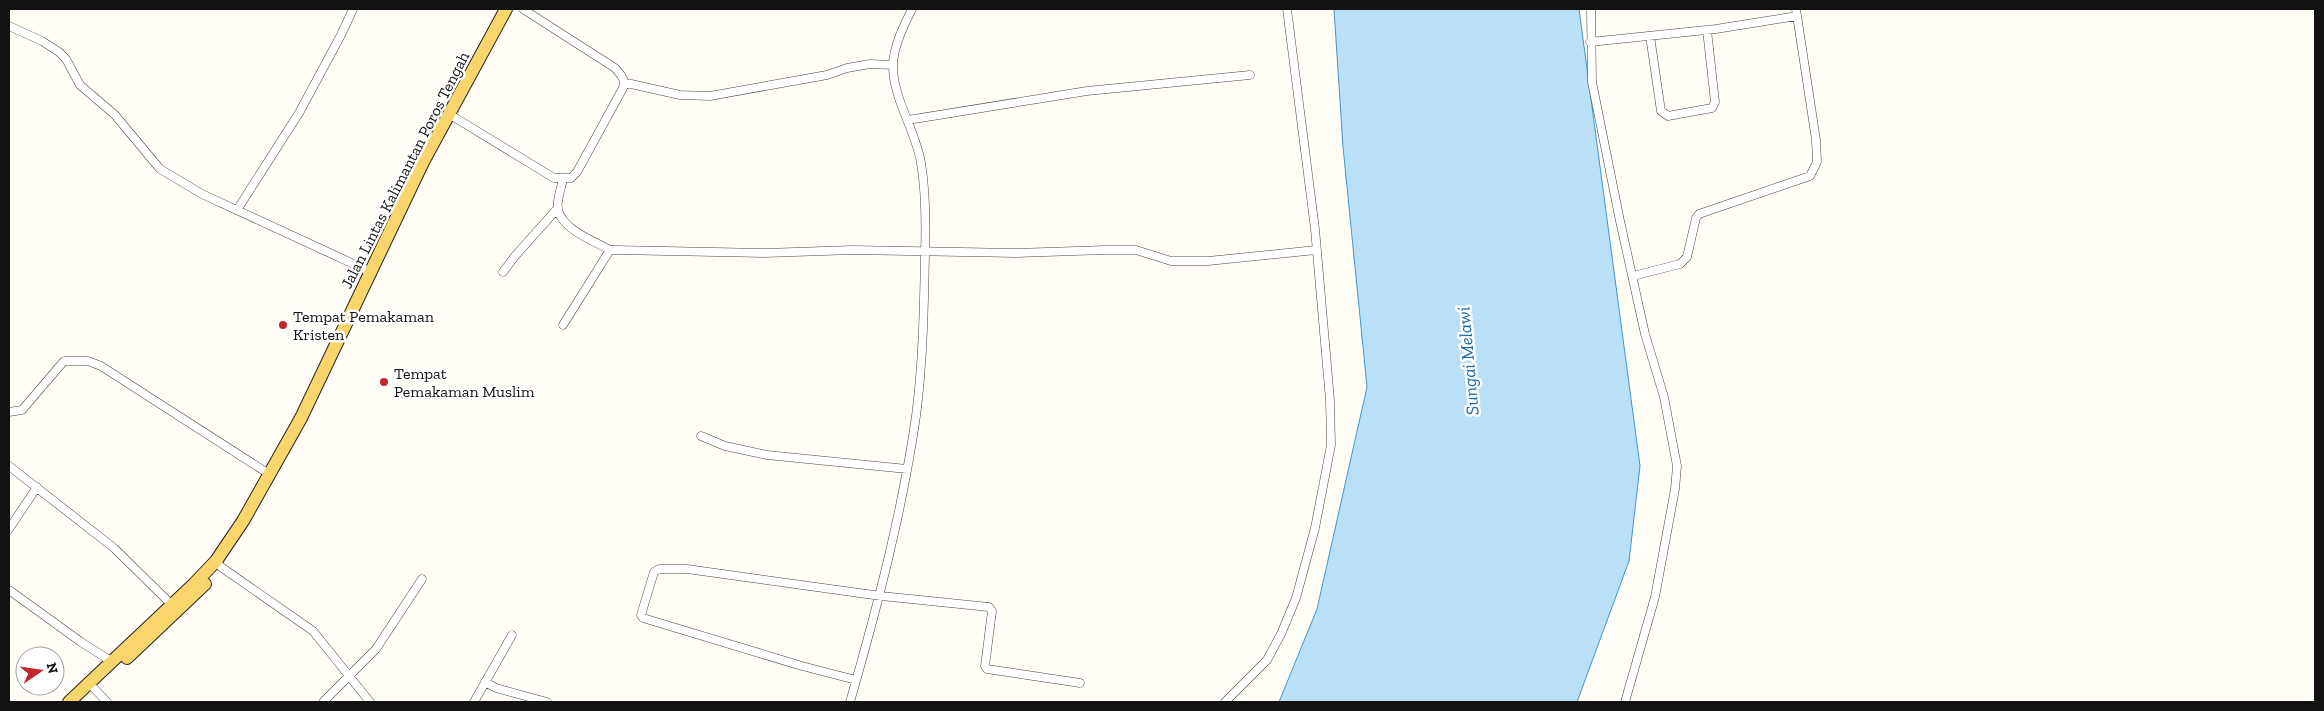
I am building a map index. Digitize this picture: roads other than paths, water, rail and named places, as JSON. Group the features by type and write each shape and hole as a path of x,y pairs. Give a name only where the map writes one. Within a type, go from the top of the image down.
{"main road":[{"name":"Jalan Lintas Kalimantan Poros Tengah","path":"80,702 91,685 112,661 237,546 308,421 506,9"},
{"name":"Jalan Lintas Kalimantan Poros Tengah","path":"69,702 178,612 218,564 301,418 424,162 515,9"}],"street":[{"path":"237,210 299,113 353,9"},
{"path":"453,116 554,178 571,178 577,172 624,84 622,75 616,68 524,9"},
{"path":"850,702 881,596 907,470 916,413 925,253 924,192 921,162 897,86 893,65 898,43 912,9"},
{"path":"1225,702 1266,660 1281,634 1304,575 1331,445 1331,421 1316,250 1287,9"},
{"path":"1591,9 1592,82 1645,334 1664,397 1677,466 1655,597 1625,702"},
{"path":"1590,42 1707,30 1797,12 1816,140 1817,162 1810,176 1699,214 1696,218 1687,257 1680,264 1633,276"},
{"path":"9,26 42,41 66,58 80,85 115,115 160,169 202,194 371,272"},
{"path":"1650,36 1661,111 1668,116 1712,108 1715,102 1707,30"},
{"path":"624,84 680,95 710,96 827,75 870,64 893,65"},
{"path":"908,120 1087,91 1250,75"},
{"path":"563,179 558,208 560,216 571,227 610,250 695,253 853,250 925,253 1136,250 1171,261 1208,261 1316,250"},
{"path":"504,272 515,256 558,208"},
{"path":"563,325 610,250"},
{"path":"9,412 22,410 64,361 88,361 101,366 175,412 269,474"},
{"path":"701,436 725,446 768,456 907,470"},
{"path":"9,466 114,548 172,605"},
{"path":"9,529 37,486"},
{"path":"218,564 313,631 370,702"},
{"path":"856,680 646,620 641,615 655,570 674,568 881,596 989,606 992,611 985,666 987,669 1080,683"},
{"path":"323,702 376,648 422,578"},
{"path":"9,590 81,642 112,661"},
{"path":"474,702 512,635"},
{"path":"485,682 547,702"},
{"path":"91,685 107,702"}],"water":[{"name":"Sungai Melawi","path":"1334,9 1579,9 1640,466 1629,561 1577,702 1279,702 1317,609 1367,387 1343,147"}],"place":[{"name":"Tempat Pemakaman Kristen","path":"283,325"},
{"name":"Tempat Pemakaman Muslim","path":"384,382"}]}
